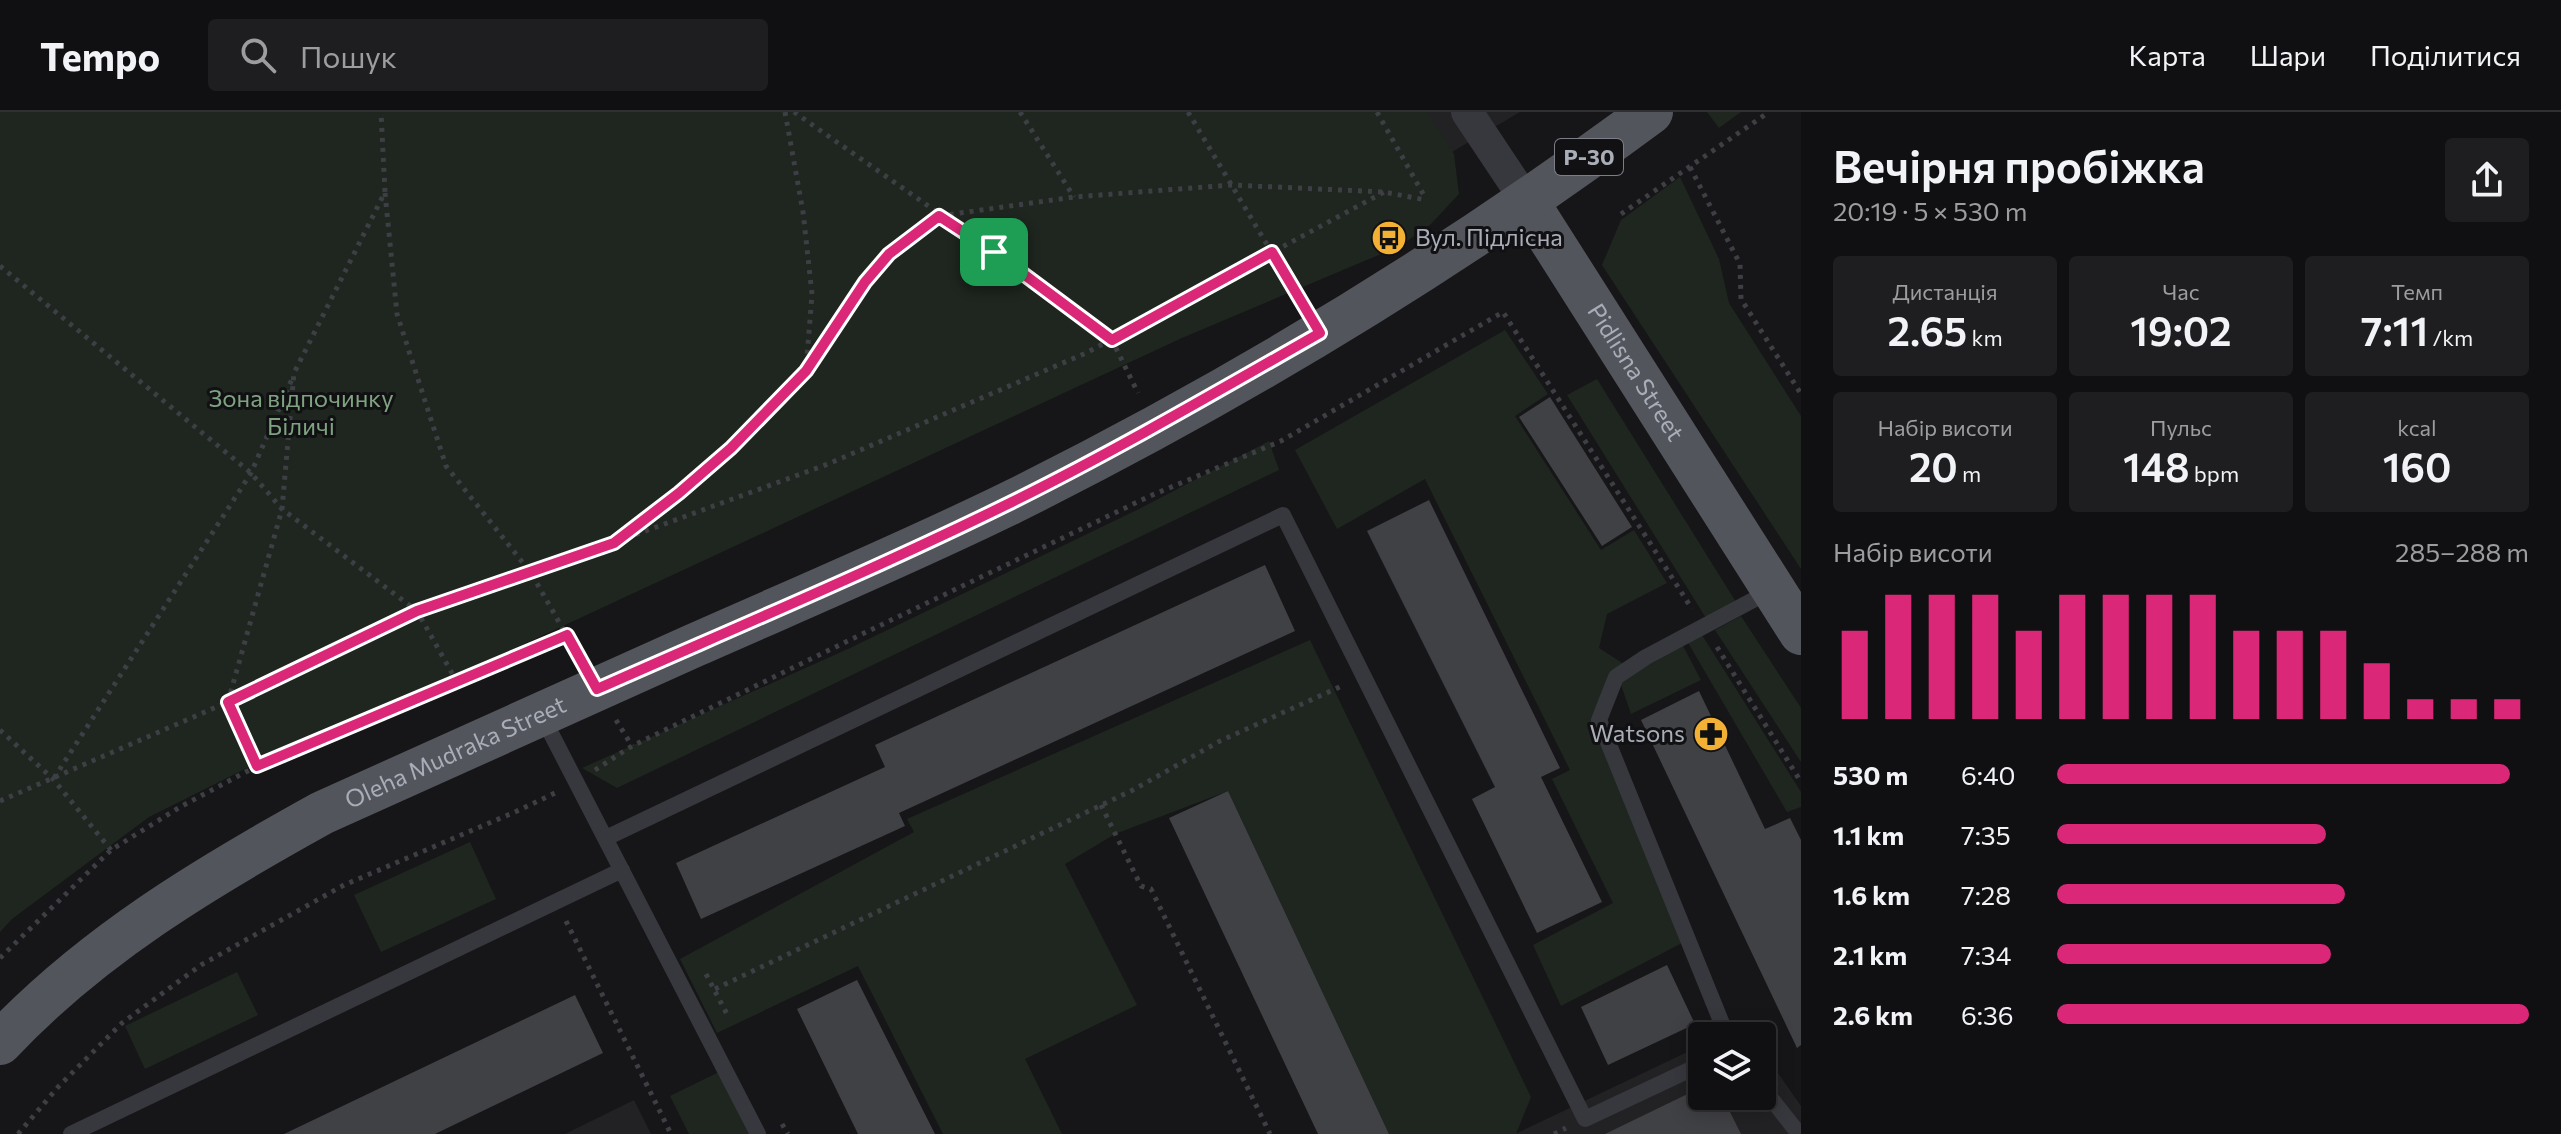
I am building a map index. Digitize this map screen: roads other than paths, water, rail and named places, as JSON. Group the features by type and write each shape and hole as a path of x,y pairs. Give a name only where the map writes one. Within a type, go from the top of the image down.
{"main road":[{"name":"Oleha Mudraka Street","path":"0,1043 23,1018 104,948 230,864 322,813 1013,501 1155,426 1320,333 1527,202 1651,112"},
{"name":"Pidlisna Street","path":"1527,202 1801,633"}],"street":[{"name":"Pidlisna Street","path":"1467,112 1527,202"}],"lane":[{"path":"606,838 1283,515 1585,1119 1688,1071"},
{"path":"1721,1022 1599,720 1616,677 1646,657 1773,589"},
{"path":"541,714 758,1134"},
{"path":"71,1134 622,870"},
{"path":"1776,1105 1799,1134"}],"place":[{"name":"Вул. Підлісна","path":"1389,238"},
{"name":"Watsons","path":"1711,734"}],"park label":[{"name":"Зона відпочинку Біличі","path":"301,413"}]}
